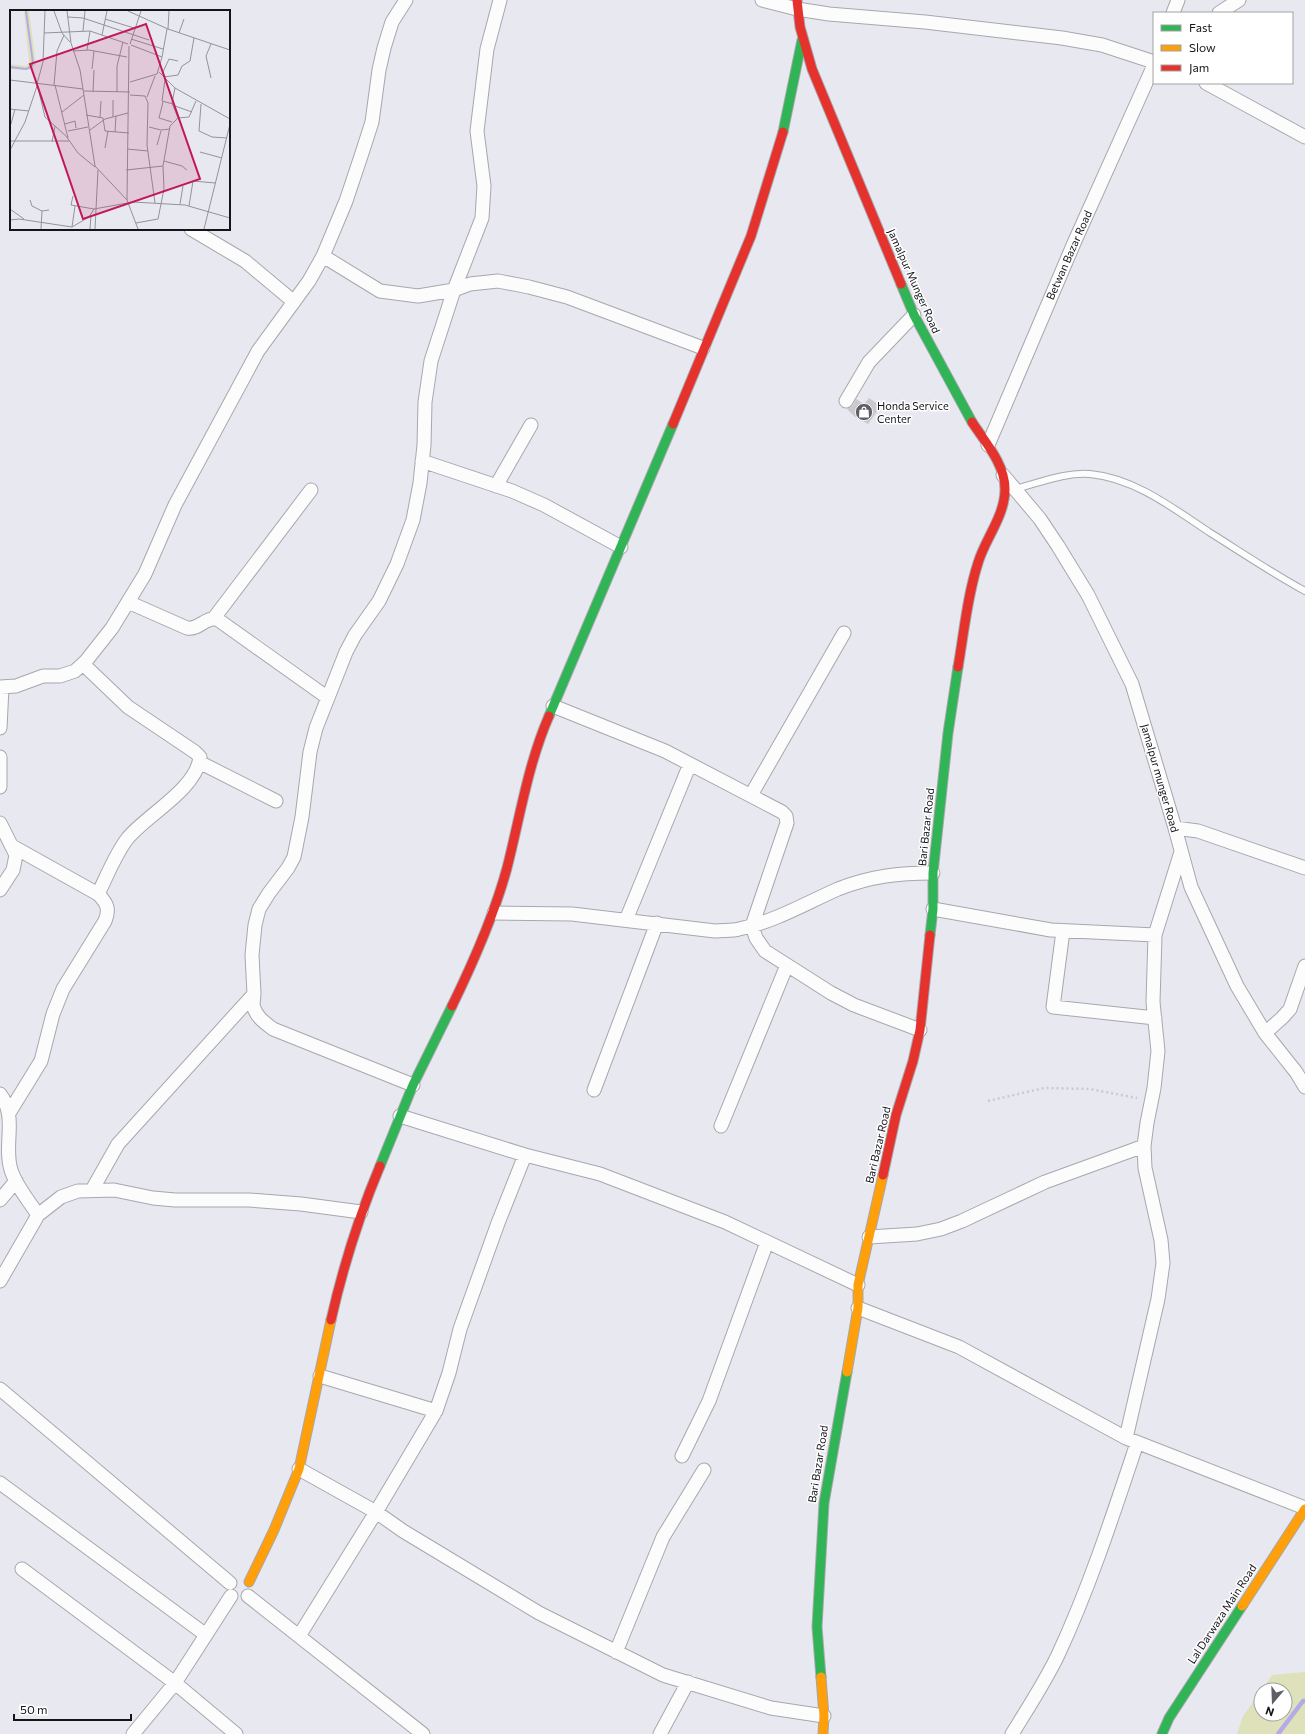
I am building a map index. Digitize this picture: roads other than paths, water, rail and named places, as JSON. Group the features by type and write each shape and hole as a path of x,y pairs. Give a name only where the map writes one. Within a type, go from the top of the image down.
{"street":[{"path":"0,728 1,687 16,686 43,676 60,676 75,671 83,664 112,628 145,574 175,505 258,351 294,302 323,256 346,201 364,150 372,122 379,70 392,22 406,0"},
{"path":"413,1085 273,1029 255,1013 253,1005 254,994 252,955 254,925 262,904 288,868 294,857 302,817 310,752 316,728 346,652 355,635 379,601 397,564 413,520 420,483 425,402 431,361 454,290 482,218 484,186 477,131 487,49 500,0"},
{"path":"762,0 797,5 829,14 925,22 1062,38 1102,45 1153,62"},
{"path":"1173,12 1178,0"},
{"path":"1214,12 1219,0"},
{"path":"1220,12 1239,0"},
{"name":"Jamalpur Munger Road","path":"797,5 802,38 818,83 914,315 973,423 995,457 1003,475 1005,489 1003,505 978,562"},
{"path":"250,1582 243,1577 232,1580 228,1587 231,1596 240,1600 248,1596 251,1589 250,1582 274,1530 299,1469 320,1376 327,1332 339,1284 361,1212 413,1085 466,978 494,913 507,868 531,770 546,723 751,236 768,184 790,102 802,38"},
{"name":"Betwan Bazar Road","path":"988,445 1065,264 1153,67"},
{"path":"1208,84 1305,137"},
{"path":"193,230 244,261 294,302"},
{"path":"323,256 380,291 418,296 454,290 470,284 498,281 529,287 601,310 703,348"},
{"path":"846,401 869,362 914,315"},
{"path":"496,486 531,425"},
{"path":"422,461 496,486 544,505 621,547"},
{"name":"Jamalpur munger Road","path":"1003,475 1040,519 1084,589 1132,684 1191,887 1237,986 1265,1033 1296,1072 1305,1087"},
{"path":"128,602 187,628 193,628 207,620 214,618 311,490"},
{"name":"Bari Bazar Road","path":"823,1734 824,1716 817,1627 824,1503 858,1308 858,1285 896,1115 913,1061 920,1030 933,909 934,873 948,732 969,598 978,562"},
{"path":"214,618 328,698"},
{"path":"750,796 844,633"},
{"path":"83,664 128,707 198,754 200,757 199,762 191,776 172,798 126,840 98,894"},
{"path":"553,706 665,751 782,812 787,819 752,926 759,946 787,966 831,993 854,1005 920,1030"},
{"path":"0,757 0,787"},
{"path":"199,762 276,801"},
{"path":"626,920 690,764"},
{"path":"0,823 16,855 16,862 0,890"},
{"path":"1175,828 1198,831 1305,868"},
{"path":"9,1113 41,1061 53,1014 64,989 105,921 108,910 107,904 98,894 12,846"},
{"path":"1012,1734 1057,1656 1098,1561 1132,1441 1158,1299 1163,1263 1162,1240 1150,1195 1145,1168 1144,1146 1152,1100 1158,1050 1153,1002 1155,935 1181,852"},
{"path":"494,913 572,914 715,931 738,930 752,926 839,889 871,878 900,873 934,873"},
{"path":"933,909 1051,930 1155,935"},
{"path":"594,1090 657,923"},
{"path":"1063,931 1053,1007 1155,1018"},
{"path":"721,1126 787,966"},
{"path":"1265,1033 1290,1009 1305,966"},
{"path":"92,1190 118,1144 254,994"},
{"path":"0,1094 5,1100 9,1113 10,1125 4,1149 16,1181 38,1215"},
{"path":"400,1116 525,1155 600,1174 725,1222 858,1285"},
{"path":"869,1237 916,1234 941,1229 962,1221 1045,1182 1144,1146"},
{"path":"299,1636 376,1512 436,1411 449,1373 460,1329 498,1223 525,1155"},
{"path":"0,1200 16,1181"},
{"path":"0,1281 38,1215 61,1197 78,1191 114,1190 153,1198 175,1200 249,1200 301,1204 361,1212"},
{"path":"682,1456 709,1401 767,1242"},
{"path":"858,1308 959,1348 1132,1441 1305,1508"},
{"path":"320,1376 436,1411"},
{"path":"0,1390 230,1583"},
{"path":"299,1469 376,1512 403,1531 539,1613 662,1675 771,1708 824,1716"},
{"path":"616,1652 663,1537 704,1470"},
{"path":"0,1483 206,1635"},
{"name":"Lal Darwaza Main Road","path":"1162,1734 1169,1718 1305,1508"},
{"path":"22,1569 174,1683 236,1734"},
{"path":"133,1734 174,1683 231,1596"},
{"path":"248,1596 423,1734"},
{"path":"660,1734 688,1682"}],"lane":[{"path":"1015,489 1070,475 1089,474 1110,478 1134,486 1305,591"}],"waterway":[{"path":"1278,1734 1303,1701 1305,1701"}],"place":[{"name":"Honda Service Center","path":"864,412"}]}
